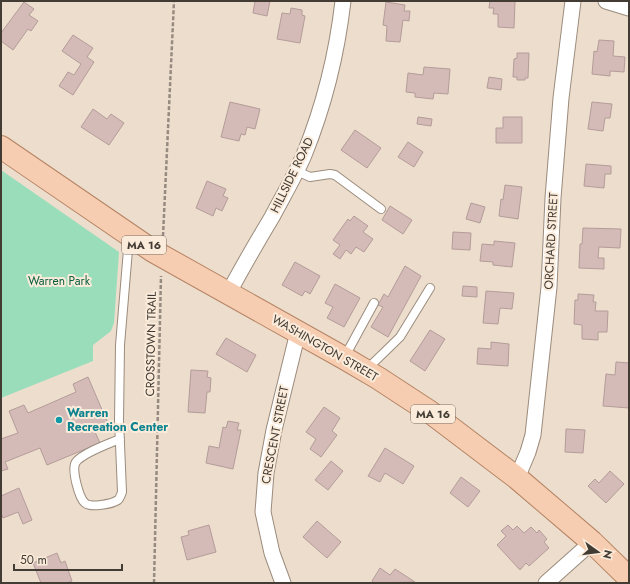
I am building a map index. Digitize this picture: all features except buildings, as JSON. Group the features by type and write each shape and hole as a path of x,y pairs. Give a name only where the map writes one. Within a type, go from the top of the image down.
{"main road":[{"name":"WASHINGTON STREET","path":"1,147 129,236 175,264 344,358 430,412 517,478 592,542 629,578"}],"street":[{"name":"HILLSIDE ROAD","path":"228,294 297,171 311,136 323,101 334,56 343,1"},
{"name":"ORCHARD STREET","path":"517,478 528,452 533,435 548,287 561,98 573,1"},
{"path":"606,1 629,8"},
{"name":"CRESCENT STREET","path":"284,583 272,553 263,512 266,473 298,332"},
{"path":"546,583 592,542"}],"lane":[{"path":"297,171 310,177 330,174 335,175 381,209"},
{"path":"120,439 82,457 74,467 74,474 81,496 84,502 88,505 95,506 114,502 121,496 120,340 129,236"},
{"path":"365,371 400,337 430,288"},
{"path":"344,358 374,303"}],"path":[{"path":"162,240 174,1"},
{"name":"CROSSTOWN TRAIL","path":"154,583 161,273"}],"green space":[{"name":"Warren Park","path":"1,170 119,252 114,323 111,331 93,345 93,361 1,398"}],"place":[{"name":"Warren Recreation Center","path":"59,420"}]}
